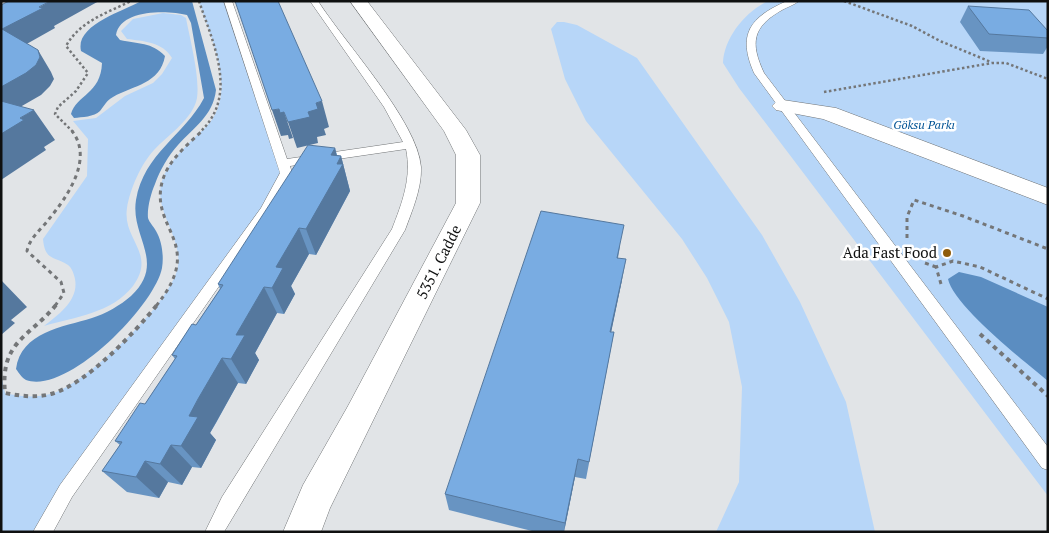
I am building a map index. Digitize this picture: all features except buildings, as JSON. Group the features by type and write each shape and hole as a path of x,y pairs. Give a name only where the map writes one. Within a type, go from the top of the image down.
{"street":[{"name":"5351. Cadde","path":"302,532 316,498 360,417 468,203 468,155 456,130 358,1"},
{"path":"784,106 828,113 1048,197"}],"lane":[{"path":"42,532 66,491 266,210 286,173 285,162 228,1"},
{"path":"214,532 229,504 398,230 411,196 415,166 409,145 389,106 325,21 314,1"},
{"path":"795,1 770,14 756,26 750,37 750,52 759,73 1048,462"},
{"path":"285,162 409,145"}],"path":[{"path":"131,1 84,25 68,38 66,46 70,54 86,65 88,73 76,91 58,107 55,114 75,135 79,160 76,178 67,195 48,221 33,236 26,251 61,282 64,293 54,307 30,328 5,355 1,375 5,393 27,398 53,393 76,382 116,348 158,303 173,281 178,265 177,252 173,231 162,213 163,178 187,145 209,125 220,108 223,91 221,76 199,1"},
{"path":"844,1 912,26 940,41 992,63"},
{"path":"808,110 808,99 821,93 992,63 1006,63 1048,78"},
{"path":"907,242 907,217 914,200 963,216 1048,249"},
{"path":"917,260 936,267 953,262 980,267 1048,299"},
{"path":"936,267 942,286"},
{"path":"975,329 1048,396"}],"green space":[{"path":"199,1 228,1 286,173 42,532 1,532 1,375 5,393 17,395 48,395 69,386 107,357 146,319 173,281 178,266 178,254 176,243 164,211 160,189 163,178 175,158 215,115 220,100 220,67"},
{"name":"Göksu Parkı","path":"768,1 1048,1 1048,496 739,88 723,63 727,44 737,27 751,12"},
{"path":"163,13 181,15 186,18 198,89 195,106 191,113 149,156 137,177 131,193 127,208 127,219 129,229 140,255 139,274 133,286 115,302 92,313 44,326 67,306 74,294 75,287 75,277 71,268 48,255 43,239 87,176 88,139 73,121 96,118 125,96 153,83 162,74 172,58 168,53 158,45 127,39 121,31 133,19"},
{"path":"557,22 577,25 637,58 762,235 800,302 846,402 875,532 716,532 739,482 742,387 729,322 707,278 682,239 586,121 565,79 551,29"}],"shaded area":[{"path":"141,1 192,1 216,90 214,99 207,114 168,158 152,192 148,218 160,239 163,263 156,284 144,303 107,344 86,361 64,374 44,381 26,380 16,369 26,347 35,339 57,328 107,312 131,296 141,284 146,272 147,260 136,213 136,200 140,184 156,157 196,111 204,98 191,23 187,15 168,12 146,13 126,20 119,26 116,35 120,40 144,44 160,51 165,56 158,73 145,82 111,99 95,114 74,118 71,114 78,102 93,88 101,73 102,63 81,51 81,42 85,34 102,20"},
{"path":"959,272 981,277 1048,307 1048,381 992,333 963,303 953,290 948,279"}],"place":[{"name":"Ada Fast Food","path":"947,253"}]}
